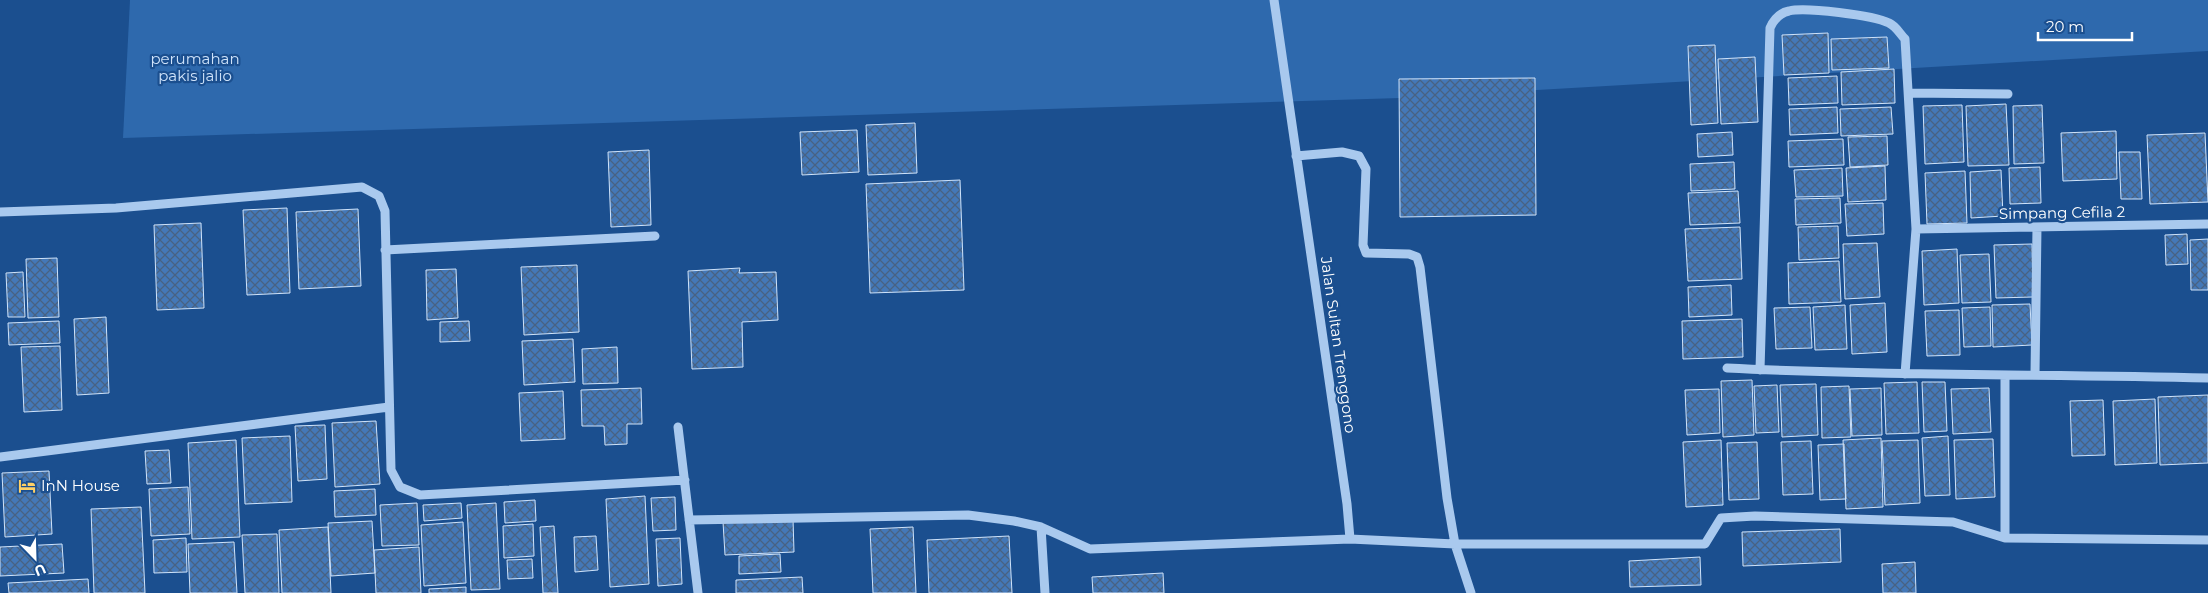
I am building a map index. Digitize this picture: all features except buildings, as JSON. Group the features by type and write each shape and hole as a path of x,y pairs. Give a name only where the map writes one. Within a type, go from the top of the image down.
{"street":[{"name":"Jalan Sultan Trenggono","path":"1274,0 1347,504 1350,540"},
{"path":"1760,370 1768,43 1770,28 1774,18 1787,11 1804,8 1878,19 1890,23 1905,39 1916,229 1905,374"},
{"path":"1909,93 2008,94"},
{"path":"1296,156 1342,152 1359,156 1366,169 1363,245 1366,253 1373,255 1409,254 1417,257 1420,267 1446,498 1455,544 1471,593"},
{"path":"0,212 116,208 362,187 379,196 385,211 391,470 400,487 420,495 685,480"},
{"name":"Simpang Cefila 2","path":"1916,229 2208,224"},
{"path":"2035,374 2037,227"},
{"path":"386,250 655,236"},
{"path":"1727,368 1905,374 2035,374 2208,378"},
{"path":"2005,375 2005,538"},
{"path":"0,456 389,408"},
{"path":"678,427 698,593"},
{"path":"690,520 968,515 1042,527 1090,549 1350,540 1455,544 1705,544 1721,518 1755,516 1953,522 2005,538 2208,540"},
{"path":"1042,527 1045,593"}],"green space":[{"name":"perumahan pakis jalio","path":"130,0 2208,0 2208,51 1400,98 123,138"}],"place":[{"name":"InN House","path":"27,486"}]}
